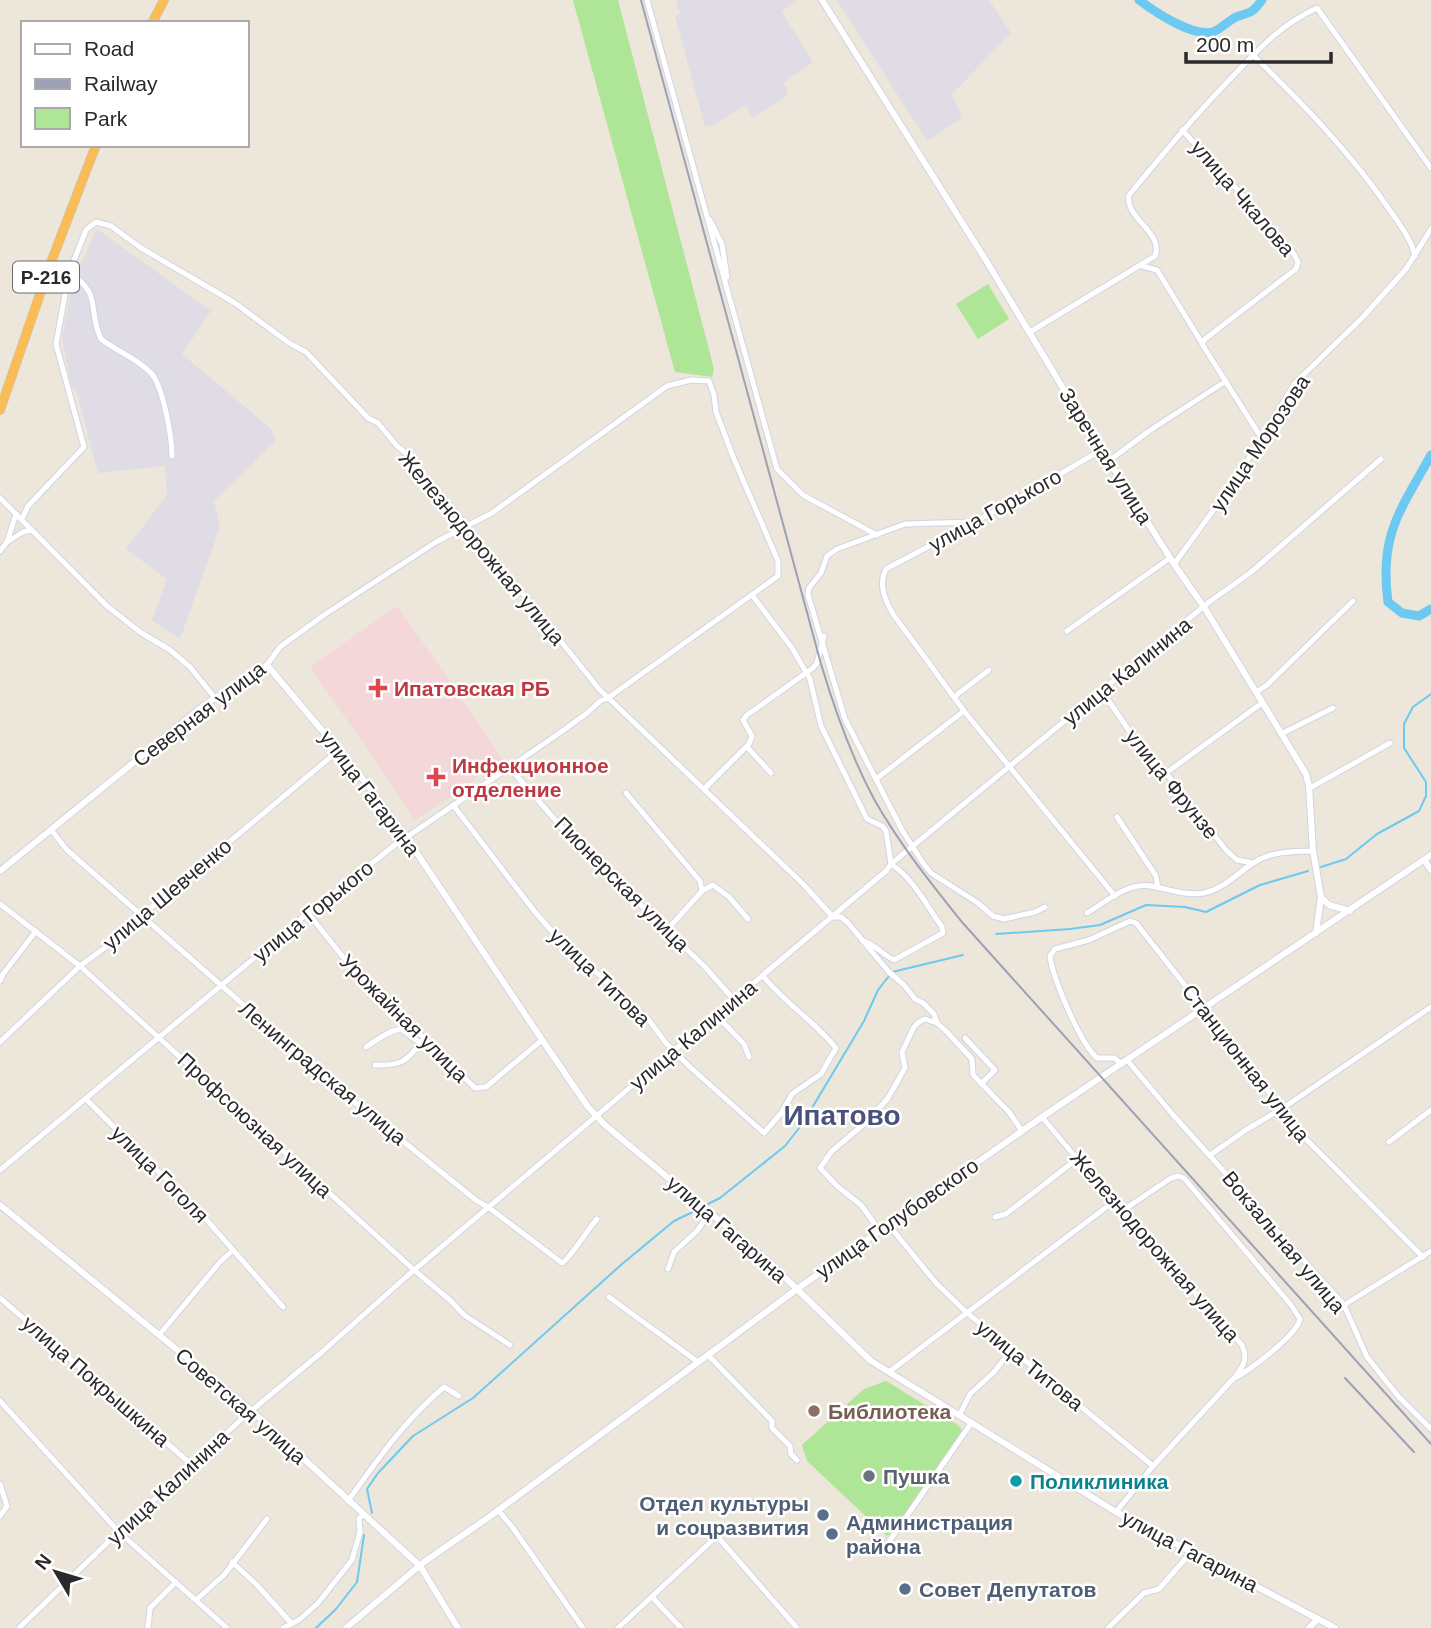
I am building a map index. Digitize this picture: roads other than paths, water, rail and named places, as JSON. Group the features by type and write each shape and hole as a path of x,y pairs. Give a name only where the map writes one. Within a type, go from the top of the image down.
{"highway":[{"path":"153,21 164,0"},
{"name":"Р-216","path":"0,410 50,265 95,147"}],"street":[{"path":"647,0 706,214 722,244 727,284 777,469 803,495 877,535"},
{"name":"Заречная улица","path":"822,0 1306,774 1310,788 1313,851 1321,897 1316,933"},
{"path":"1030,332 1156,255 1156,246 1129,205 1128,197 1182,130 1253,55 1278,31 1317,8 1431,168"},
{"path":"1253,55 1349,155 1407,235 1415,256"},
{"name":"улица Чкалова","path":"1182,130 1258,212 1294,254 1298,264 1296,269 1203,345"},
{"name":"Железнодорожная улица","path":"69,273 86,230 92,224 102,222 235,303 289,343 312,356 368,418 378,423 397,446 413,459 425,484 444,499 608,698 816,896 832,917 841,917 891,974 934,1014 937,1023"},
{"name":"улица Морозова","path":"1067,631 1172,561 1208,519 1262,439 1295,383 1362,317 1415,256 1431,229"},
{"path":"50,265 80,279 89,290 97,332 101,339 142,366 155,378 171,435 172,456"},
{"path":"1140,267 1148,266 1157,270 1262,439"},
{"path":"22,519 28,506 84,447 56,344 69,273"},
{"name":"улица Горького","path":"0,1170 308,914 406,837 569,727 600,701 608,698 778,576 778,561 734,459 716,412 709,381 673,383 492,513 466,525"},
{"path":"1110,460 1226,381"},
{"name":"улица Горького","path":"954,696 887,604 882,586 886,569 1103,449"},
{"name":"улица Калинина","path":"19,1628 192,1465 414,1270 735,1001 886,872 891,863 1204,607 1250,573 1381,459"},
{"path":"0,498 107,606 190,667 215,698"},
{"path":"0,551 7,542 16,514"},
{"path":"975,522 905,524 837,549 827,556 821,573 809,588 808,595 845,719 902,830 932,873 993,916 1004,919 1045,907"},
{"name":"Северная улица","path":"0,871 215,698 239,686 267,665 275,652 293,636 466,525"},
{"path":"7,542 32,530"},
{"path":"752,595 792,648 810,679 821,726 836,761 867,819 886,831 891,863 901,870 916,889 942,927 943,933 894,960 885,956 873,944 863,941"},
{"path":"1256,692 1267,685 1353,601"},
{"path":"704,789 747,747 752,736 743,720 817,663 824,636"},
{"name":"улица Гагарина","path":"267,665 339,750 406,837 542,1040 597,1116 769,1262 872,1361 1116,1512 1335,1628"},
{"path":"989,670 954,696 1115,896"},
{"name":"улица Фрунзе","path":"1102,691 1132,735 1237,860"},
{"path":"1166,773 1262,702"},
{"path":"1282,733 1333,708"},
{"path":"876,779 964,711"},
{"path":"1310,788 1390,743"},
{"path":"747,747 771,773"},
{"name":"улица Шевченко","path":"0,1042 80,966 114,941 339,750"},
{"name":"Пионерская улица","path":"509,767 570,837 705,967 735,1001"},
{"path":"626,793 700,881 702,891"},
{"name":"улица Титова","path":"453,805 555,935 648,1019 674,1051 764,1133 782,1112 792,1094 821,1074 836,1048 824,1033 763,976"},
{"path":"1117,817 1156,876 1158,888"},
{"name":"Ленинградская улица","path":"52,831 67,850 352,1100 477,1201 564,1263 597,1219"},
{"path":"1087,913 1135,886 1148,886 1177,893 1204,892 1239,876 1253,863 1275,854 1313,851"},
{"path":"1428,858 1431,870"},
{"name":"улица Голубовского","path":"346,1628 419,1566 879,1230 1042,1116 1428,858"},
{"path":"1239,876 1237,860 1253,863"},
{"path":"667,930 702,891 713,885 748,919"},
{"path":"1321,897 1329,905 1350,911"},
{"name":"Профсоюзная улица","path":"0,904 80,966 464,1315 510,1345"},
{"name":"Урожайная улица","path":"308,914 343,957 422,1041 478,1089 486,1087 542,1040"},
{"name":"Вокзальная улица","path":"1136,923 1124,922 1088,940 1055,949 1050,954 1065,1006 1090,1051 1097,1058 1114,1058 1125,1062 1210,1155 1343,1306 1367,1357 1398,1396 1431,1429"},
{"name":"Станционная улица","path":"1136,923 1290,1123 1423,1257"},
{"path":"0,981 36,931"},
{"path":"1210,1155 1431,1007"},
{"path":"717,1016 744,1044 749,1057"},
{"path":"879,1230 861,1205 820,1168 832,1151 870,1119 888,1098 905,1068 902,1052 914,1027 925,1019 937,1023 972,1059 973,1075 1009,1112 1022,1131"},
{"path":"366,1047 394,1030 404,1020"},
{"path":"375,1065 397,1064 412,1055 422,1041 414,1040 402,1030 394,1030"},
{"path":"965,1038 995,1070 981,1084"},
{"path":"972,1059 979,1053"},
{"name":"улица Гоголя","path":"86,1100 205,1219 283,1307"},
{"path":"1389,1142 1431,1110"},
{"name":"Железнодорожная улица","path":"1042,1116 1113,1202 1242,1345 1247,1354 1244,1366 1233,1379"},
{"path":"995,1217 1006,1214 1077,1159"},
{"name":"Вокзальная улица","path":"1122,1211 1171,1178 1184,1178 1300,1318 1295,1329 1248,1371 1233,1379"},
{"path":"889,1371 1113,1202"},
{"name":"Советская улица","path":"0,1205 252,1411 419,1566 458,1628"},
{"path":"668,1269 674,1252 697,1231 708,1211"},
{"name":"улица Титова","path":"888,1224 936,1283 965,1312 1153,1466"},
{"path":"159,1335 232,1251"},
{"path":"1343,1306 1431,1251"},
{"path":"609,1297 698,1362"},
{"name":"улица Покрышкина","path":"0,1298 192,1465"},
{"path":"960,1415 970,1394 994,1372 1012,1349"},
{"path":"708,1355 772,1421 772,1428 790,1446 791,1454 797,1460"},
{"path":"1116,1512 1153,1466 1233,1379"},
{"path":"348,1502 381,1453 430,1399 444,1387 459,1396"},
{"path":"0,1401 119,1532 227,1628"},
{"path":"886,1546 972,1422"},
{"path":"0,1484 7,1506 0,1516"},
{"path":"498,1510 583,1628"},
{"path":"286,1626 321,1599 352,1560 362,1515"},
{"path":"196,1600 224,1575 267,1519"},
{"path":"618,1628 717,1536 797,1628"},
{"path":"1108,1628 1144,1593 1159,1589 1192,1551"},
{"path":"232,1562 286,1618 286,1626"},
{"path":"148,1628 150,1608 176,1582"},
{"path":"652,1597 681,1628"},
{"path":"1309,1628 1318,1619"}],"waterway":[{"path":"1139,0 1174,22 1204,33 1213,32 1236,17 1250,12 1262,0"},
{"path":"1431,455 1394,524 1389,541 1386,579 1388,602 1402,613 1419,616 1431,609"},
{"path":"1321,867 1346,859 1377,834 1419,811 1426,796 1426,782 1404,748 1404,724 1413,707 1431,694"},
{"path":"996,934 1100,925 1146,905 1185,907 1206,912 1260,885 1308,871"},
{"path":"892,972 963,955"},
{"path":"706,1205 720,1198 785,1146 803,1123 864,1021 878,990 889,976"},
{"path":"372,1513 367,1489 378,1473 413,1436 473,1398 622,1264 674,1221 701,1208"},
{"path":"316,1628 336,1609 357,1582 364,1535"}],"railway":[{"path":"641,0 821,664 844,733 874,799 926,877 961,921 1431,1444"},
{"path":"1345,1378 1414,1452"}],"place":[{"name":"Ипатовская РБ","path":"378,688"},
{"name":"Инфекционное отделение","path":"436,777"},
{"name":"Библиотека","path":"814,1411"},
{"name":"Пушка","path":"869,1476"},
{"name":"Поликлиника","path":"1016,1481"},
{"name":"Отдел культуры и соцразвития","path":"823,1515"},
{"name":"Администрация района","path":"832,1534"},
{"name":"Совет Депутатов","path":"905,1589"}],"district":[{"name":"Ипатово","path":"842,1115"}]}
